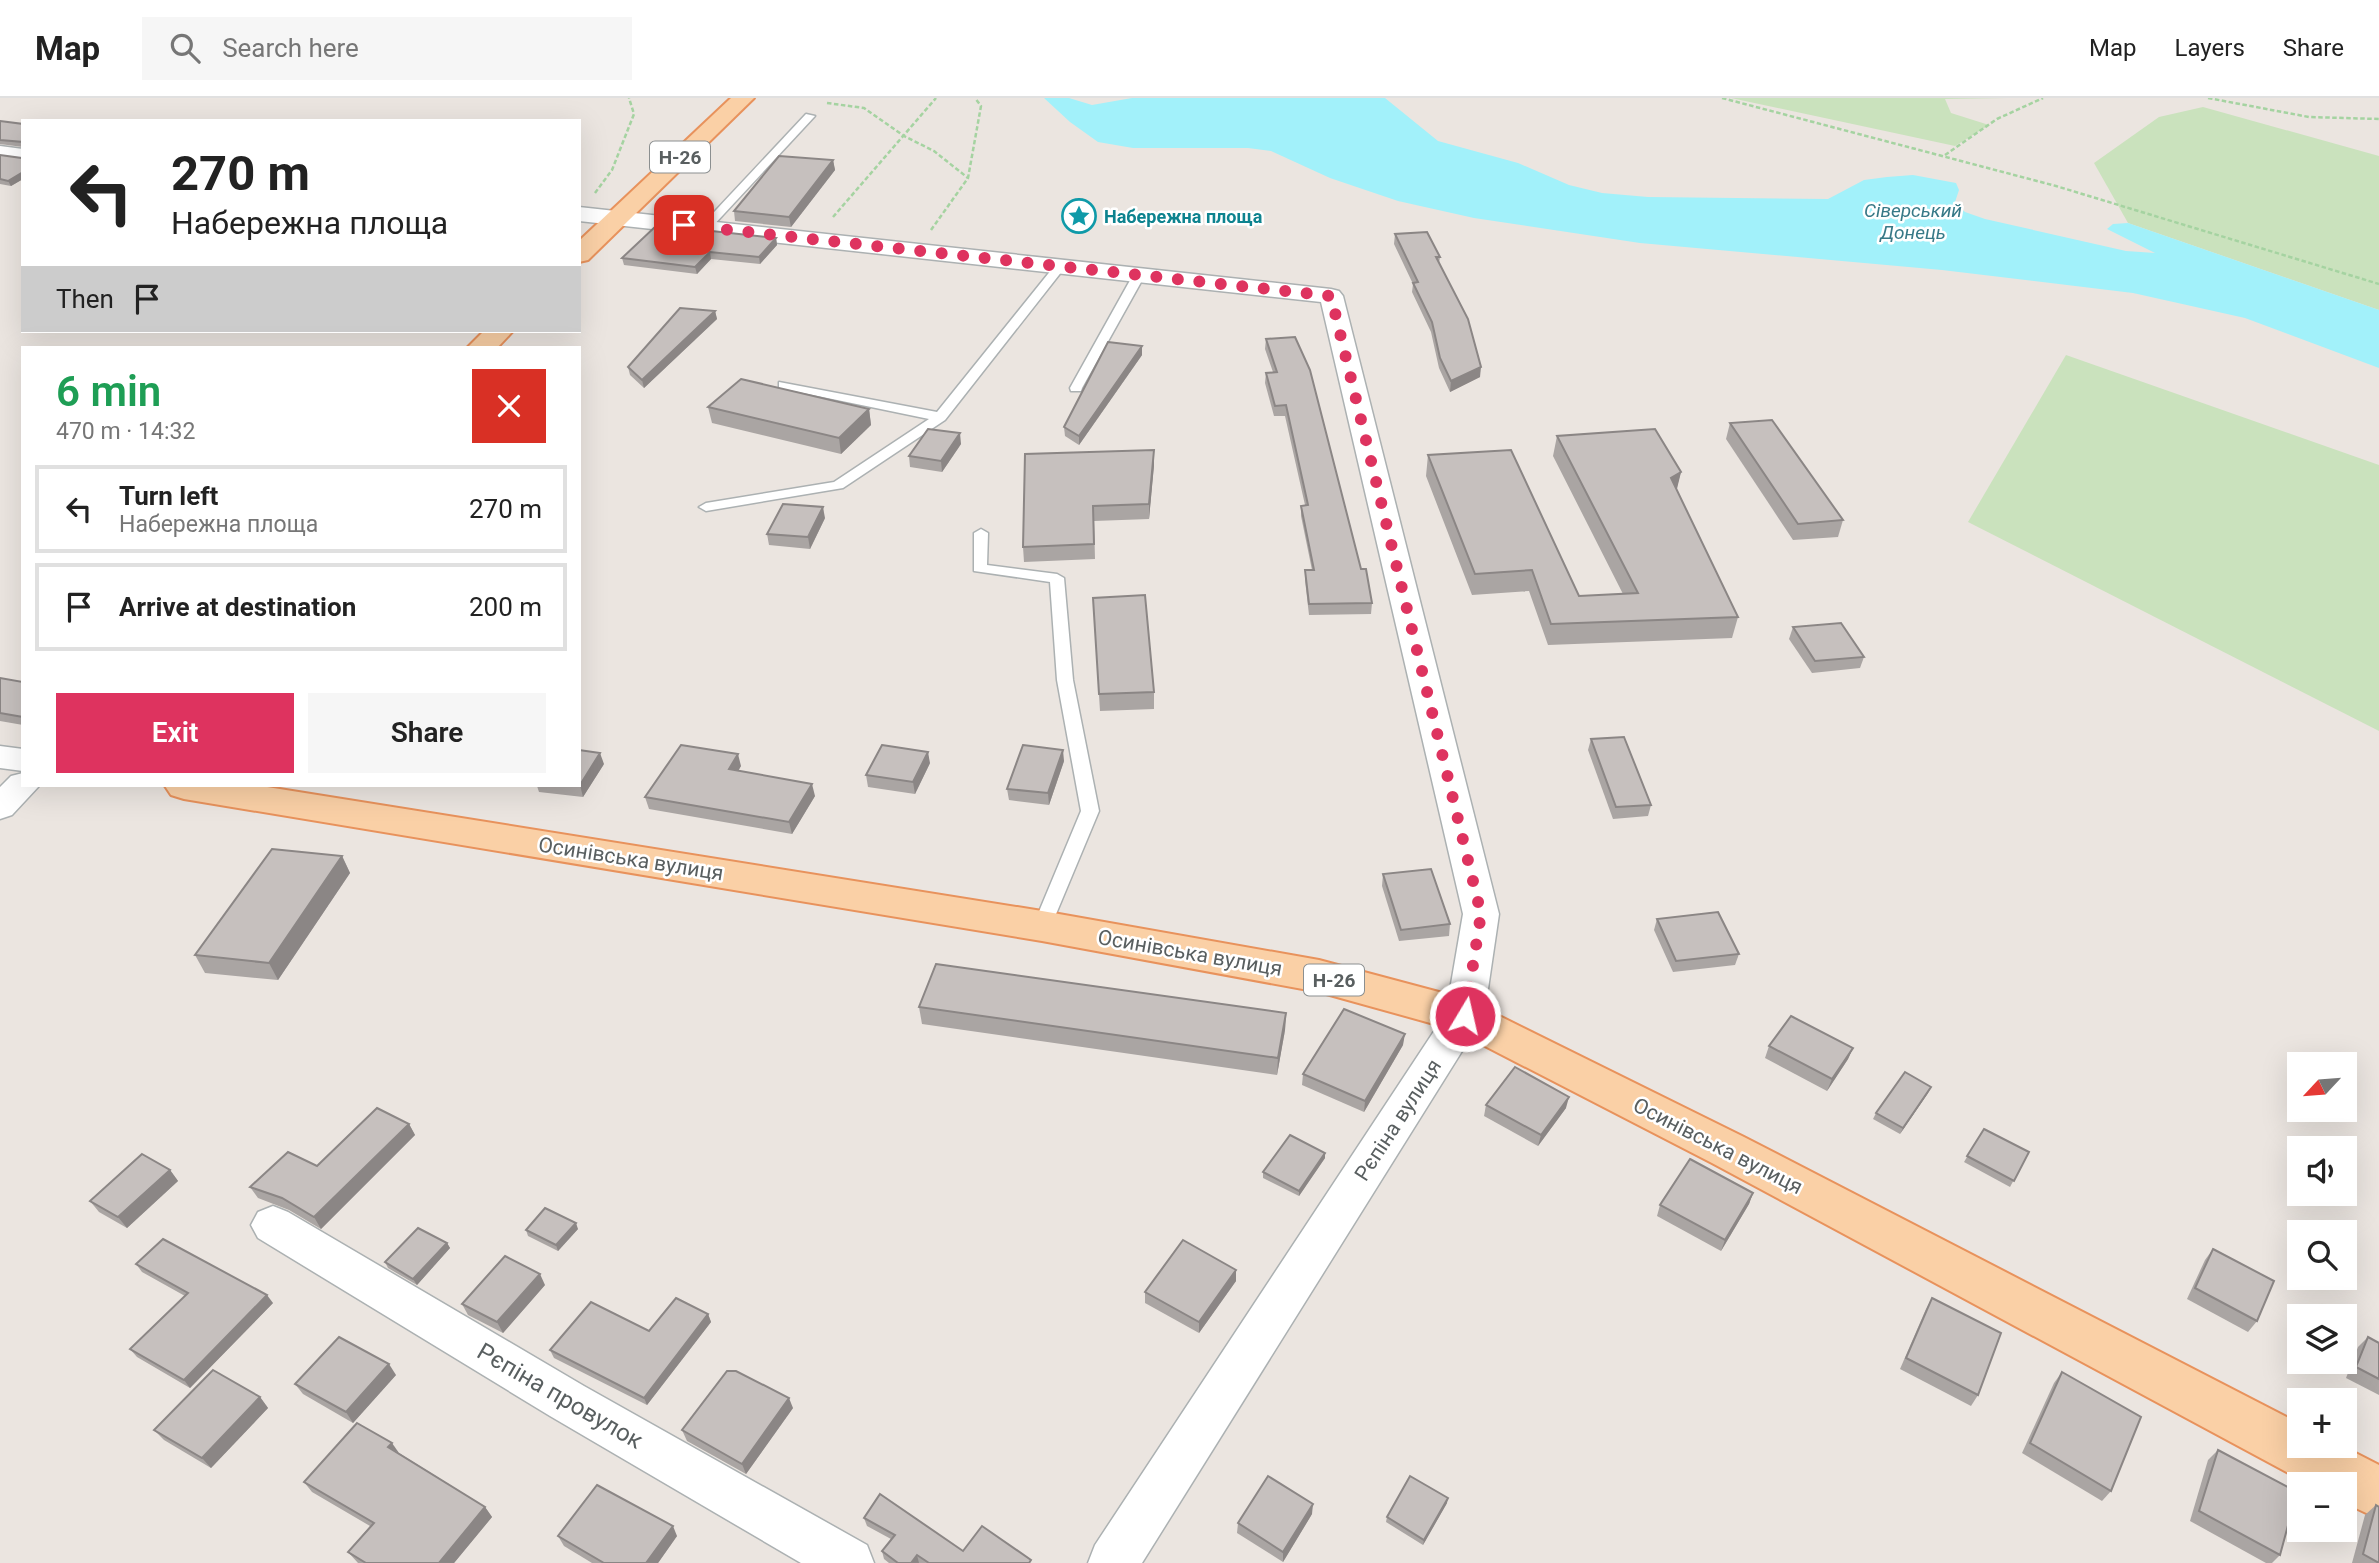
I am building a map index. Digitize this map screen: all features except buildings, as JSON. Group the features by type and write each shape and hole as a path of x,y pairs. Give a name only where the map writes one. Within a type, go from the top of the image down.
{"main road":[{"name":"Н-26","path":"581,254 743,98"},
{"path":"483,346 498,333"},
{"name":"Осинівська вулиця","path":"190,787 1042,926 1319,976 1465,1016 1728,1150 2379,1493"}],"street":[{"path":"0,152 21,155"},
{"path":"581,214 1139,275"},
{"name":"Рєпіна вулиця","path":"1124,1559 1465,1016 1481,914 1331,296 1139,275"},
{"path":"0,757 21,760"},
{"path":"0,807 21,786"},
{"name":"Рєпіна провулок","path":"273,1225 567,1401 849,1563"}],"lane":[{"path":"706,227 810,116"},
{"path":"706,507 838,485 940,417 1060,266"},
{"path":"1076,388 1139,275"},
{"path":"784,385 940,417"},
{"path":"981,533 979,568 1057,578 1065,680 1090,811 1042,926"}],"path":[{"path":"581,213 612,170 634,114 629,98"},
{"path":"809,238 838,212 936,98"},
{"path":"917,250 968,178 981,106 975,98"},
{"path":"1722,98 2056,186 2379,284"},
{"path":"1945,155 1997,119 2043,98"},
{"path":"2208,98 2309,117 2379,119"},
{"path":"826,103 864,108 904,136 934,151 968,178"}],"green space":[{"path":"1731,98 2007,98 1945,99 1951,113 1989,125 1955,146"},
{"path":"2203,107 2379,156 2379,310 2128,223 2094,163 2159,117"},
{"path":"2066,355 2379,465 2379,731 1968,522"}],"water":[{"name":"Сіверський Донець","path":"1044,98 1069,98 1092,105 1132,98 1385,98 1438,141 1518,163 1569,185 1602,193 1648,197 1828,199 1864,180 1887,177 1913,175 1956,183 1959,190 1955,202 1965,212 1985,219 2126,251 2155,253 2107,229 2113,224 2128,223 2379,310 2379,368 2245,318 2133,293 1942,270 1640,243 1474,218 1398,201 1330,178 1271,151 1248,148 1133,148 1098,142 1070,122"}],"place":[{"name":"Набережна площа","path":"1079,216"}],"route":[{"path":"684,225 1331,296 1481,914 1465,1016"}]}
